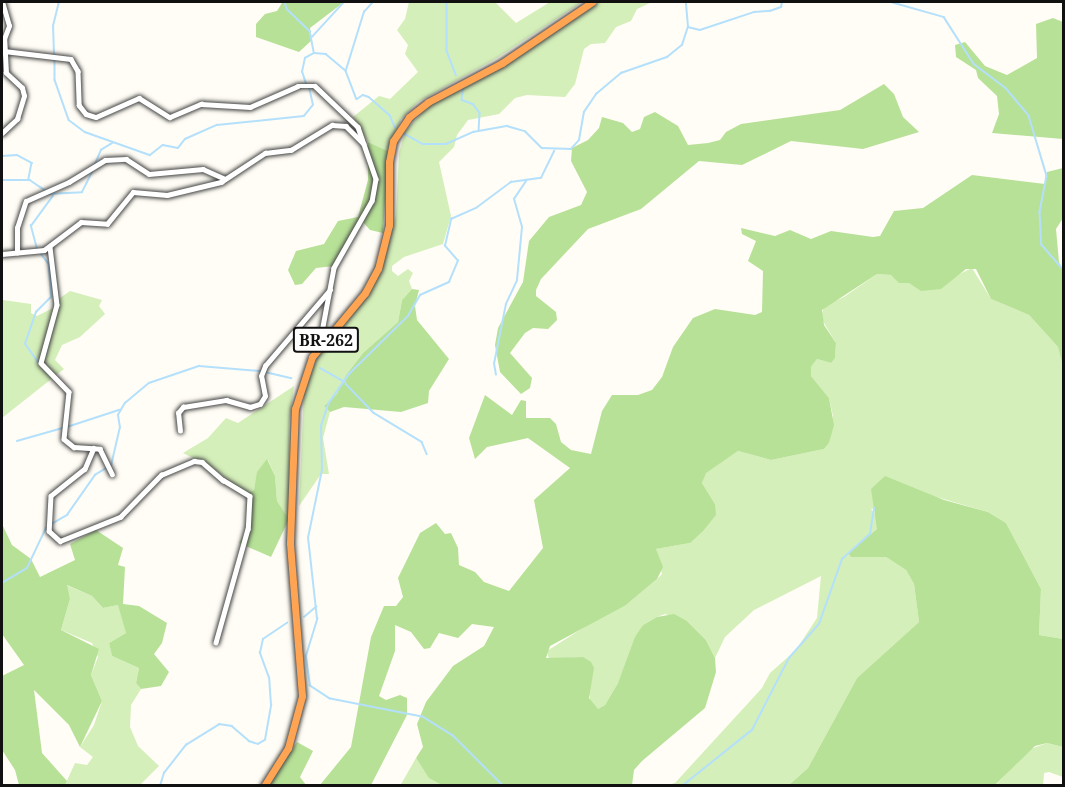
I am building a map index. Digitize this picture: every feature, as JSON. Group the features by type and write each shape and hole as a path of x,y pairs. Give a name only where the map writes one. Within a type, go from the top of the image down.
{"highway":[{"name":"BR-262","path":"264,786 288,748 302,696 290,543 293,432 299,388 319,348 365,292 378,269 389,225 390,150 404,124 428,102 502,63 592,2"}],"street":[{"path":"2,2 9,26 4,51 8,76 22,88 24,96 17,119 2,133"},
{"path":"4,51 71,59 78,71 79,105 86,114 96,117 139,98 170,117 201,104 250,107 298,86 313,84 358,127 368,148 376,179 375,194 337,262 319,348"},
{"path":"2,254 50,247 77,223 111,221 133,192 179,194 225,179 265,153 291,150 335,124 351,130 368,148"},
{"path":"18,253 17,228 26,201 69,182 105,160 126,159 149,174 203,169 225,179"},
{"path":"50,247 57,305 41,363 69,392 64,439 74,447 102,450 112,474"},
{"path":"180,431 178,413 183,407 226,400 250,407 260,404 265,396 261,376 265,366 330,290"},
{"path":"94,448 85,469 51,496 49,531 60,541 120,517 161,475 194,461 202,462 225,482 250,496 248,530 216,643"}],"green space":[{"path":"344,2 310,28 312,40 299,52 256,37 256,24 265,14 277,11 282,3"},
{"path":"409,2 495,2 516,23 550,2 582,2 497,58 418,102 401,119 388,151 368,142 353,117 379,96 390,99 418,72 405,54 408,45 397,30 405,19"},
{"path":"599,2 652,2 637,9 631,21 616,27 605,43 591,44 584,49 575,84 565,97 527,95 515,98 499,114 468,120 457,135 454,147 439,162 451,216 443,244 404,257 392,266 392,271 398,276 408,269 413,273 409,281 412,289 402,300 398,322 363,353 346,375 338,394 324,406 330,412 323,438 329,474 321,474 299,506 304,391 318,356 370,290 386,254 396,215 399,153 405,132 427,107 502,67"},
{"path":"1053,18 1063,22 1063,139 992,133 999,114 997,96 978,78 976,70 956,57 955,45 965,42 985,66 1007,75 1037,58 1036,24"},
{"path":"884,84 894,94 903,117 919,132 863,149 791,141 742,165 699,161 641,209 588,229 541,279 536,290 536,296 556,312 557,320 548,329 533,328 525,333 510,353 532,378 530,388 521,394 500,372 495,345 498,328 523,282 529,241 549,217 581,205 587,192 571,161 572,148 588,140 599,128 602,117 623,123 632,132 640,129 644,117 655,112 678,126 688,145 708,143 720,140 726,132 741,124 840,110"},
{"path":"368,142 388,151 383,233 370,230 363,222 334,266 316,268 302,284 295,285 288,270 296,251 324,244 338,221 358,217 368,180"},
{"path":"1063,168 1063,218 1056,229 1059,262 1063,270 1063,366 1058,347 1029,315 991,299 976,269 966,269 941,289 921,291 909,283 899,283 891,275 877,274 822,310 824,325 836,343 835,358 831,363 817,359 811,367 811,376 829,398 834,425 829,443 824,449 771,460 738,451 706,473 702,483 715,504 716,515 703,531 690,543 656,549 663,567 657,579 626,605 550,646 546,658 583,657 591,662 594,668 589,698 598,709 605,705 618,683 635,637 643,625 657,617 674,614 687,621 706,640 715,658 716,672 705,708 642,761 634,770 632,785 444,786 429,778 416,758 423,747 417,724 426,702 453,666 484,646 494,627 472,624 458,638 439,633 430,648 424,649 411,632 395,625 395,651 379,696 386,700 400,695 407,698 407,715 371,785 320,785 351,747 371,637 384,606 396,606 403,597 398,578 420,533 436,523 445,534 451,533 458,548 459,565 475,572 484,582 509,591 543,548 534,500 570,468 528,438 487,447 475,459 469,438 485,395 512,415 521,400 526,401 526,418 550,418 556,424 561,442 571,450 591,454 602,411 612,395 638,395 652,390 662,377 673,347 693,318 715,309 755,315 762,312 763,271 748,261 756,241 742,234 741,228 775,236 790,230 811,239 831,231 880,236 894,211 923,208 972,175 1045,184 1047,172"},
{"path":"972,268 991,299 1029,315 1058,347 1064,366 1063,639 1039,635 1041,589 1006,523 988,512 933,496 871,509 877,517 877,529 848,553 851,557 886,557 906,570 914,584 919,622 857,678 808,768 789,785 668,785 675,783 762,688 770,673 796,650 817,618 821,576 754,610 725,637 715,658 706,640 687,621 665,614 643,625 618,683 605,705 598,709 591,705 583,657 549,659 547,651 616,607 626,605 657,579 662,574 656,549 690,543 715,504 702,483 705,473 738,451 771,460 824,449 829,443 833,416 829,398 811,376 811,367 817,359 831,363 835,357 836,343 821,318 824,306 844,297 877,274 891,275 927,290"},
{"path":"412,289 419,290 415,306 417,320 449,359 429,391 428,403 401,412 344,407 330,412 324,406 337,394 346,375 363,353 398,322 402,300"},
{"path":"70,291 102,300 99,306 105,314 80,337 62,345 55,360 64,369 2,418 3,300 31,304 31,313 37,316 59,305 60,298"},
{"path":"294,386 289,424 289,519 277,501 275,476 268,460 258,472 254,490 246,494 213,468 183,453 208,438 226,418 238,423"},
{"path":"267,459 275,476 277,501 289,519 271,557 239,543 246,531 250,499 246,494 254,490 257,472"},
{"path":"885,476 944,500 988,512 1006,523 1041,589 1039,635 1063,639 1063,747 1047,743 1035,746 995,785 789,785 808,768 857,678 919,622 914,584 906,570 886,557 851,557 848,553 877,529 871,489"},
{"path":"2,524 12,545 31,559 40,577 75,560 70,544 96,530 123,548 118,565 125,567 123,604 139,606 167,623 162,643 154,654 169,672 161,686 141,689 136,683 139,668 112,656 109,643 126,633 118,605 103,608 92,596 67,585 70,599 61,630 99,649 91,675 102,701 80,747 69,725 34,690 42,753 67,781 65,785 19,785 15,770 2,750 2,676 24,665 2,634"},
{"path":"66,585 92,596 103,608 118,605 124,617 126,633 109,643 112,656 139,668 136,683 141,689 131,705 130,727 138,746 159,766 140,785 65,785 75,763 87,765 93,757 80,747 94,725 102,701 91,675 98,657 92,643 61,630 70,599"},
{"path":"297,742 313,751 300,777 306,785 269,785"},
{"path":"1047,743 1063,747 1063,777 1049,772 1044,773 1043,785 995,786 1028,750"},
{"path":"416,758 424,770 444,785 400,786"}],"waterway":[{"path":"54,54 53,26 59,2"},
{"path":"285,2 287,9 310,31 314,52"},
{"path":"312,37 344,2"},
{"path":"346,70 364,12 373,2"},
{"path":"447,2 447,51 456,75"},
{"path":"403,133 423,144 446,144 473,132 507,126 525,131 542,148 571,149 579,140 584,112 596,94 621,73 667,57 682,45 688,27 686,2"},
{"path":"688,27 700,30 754,12 770,11 781,7 782,2"},
{"path":"891,2 944,17 974,64 1005,87 1029,116 1047,176 1040,212 1042,245 1064,270"},
{"path":"306,84 302,72 305,58 314,53 326,54 346,71 357,99 363,95 369,97 390,115 395,127"},
{"path":"55,59 55,80 69,120 85,132 150,155 163,145 178,148 185,139 217,125 304,116 313,105 309,88"},
{"path":"464,87 462,100 473,104 480,113 479,130"},
{"path":"95,164 101,150 112,143"},
{"path":"503,786 453,736 422,717 330,699 310,686 306,656 317,619 308,538 322,470 321,426 328,404 349,374 408,316 420,295 449,282 458,261 445,246 451,219 476,208 511,182 541,178 554,151"},
{"path":"2,156 17,155 32,163 29,179"},
{"path":"48,194 82,192 94,168"},
{"path":"2,180 30,180 45,190"},
{"path":"496,375 494,364 506,304 517,280 522,227 514,199 526,181"},
{"path":"37,249 31,226 53,196"},
{"path":"39,364 25,344 36,312 51,297 49,265 40,253"},
{"path":"111,466 120,428 118,415 125,403 149,383 199,366 260,371"},
{"path":"320,368 345,382"},
{"path":"265,372 291,378"},
{"path":"346,384 374,413 422,442 427,454"},
{"path":"67,427 119,410"},
{"path":"17,441 63,428"},
{"path":"50,525 67,515 95,475 106,468"},
{"path":"682,786 752,730 789,658 819,624 842,559 870,534 874,508"},
{"path":"2,583 27,568 46,528"},
{"path":"304,617 316,607"},
{"path":"160,786 164,773 186,745 219,724 232,726 249,741 258,744 265,740 271,705 269,678 260,653 263,639 287,623"}]}
